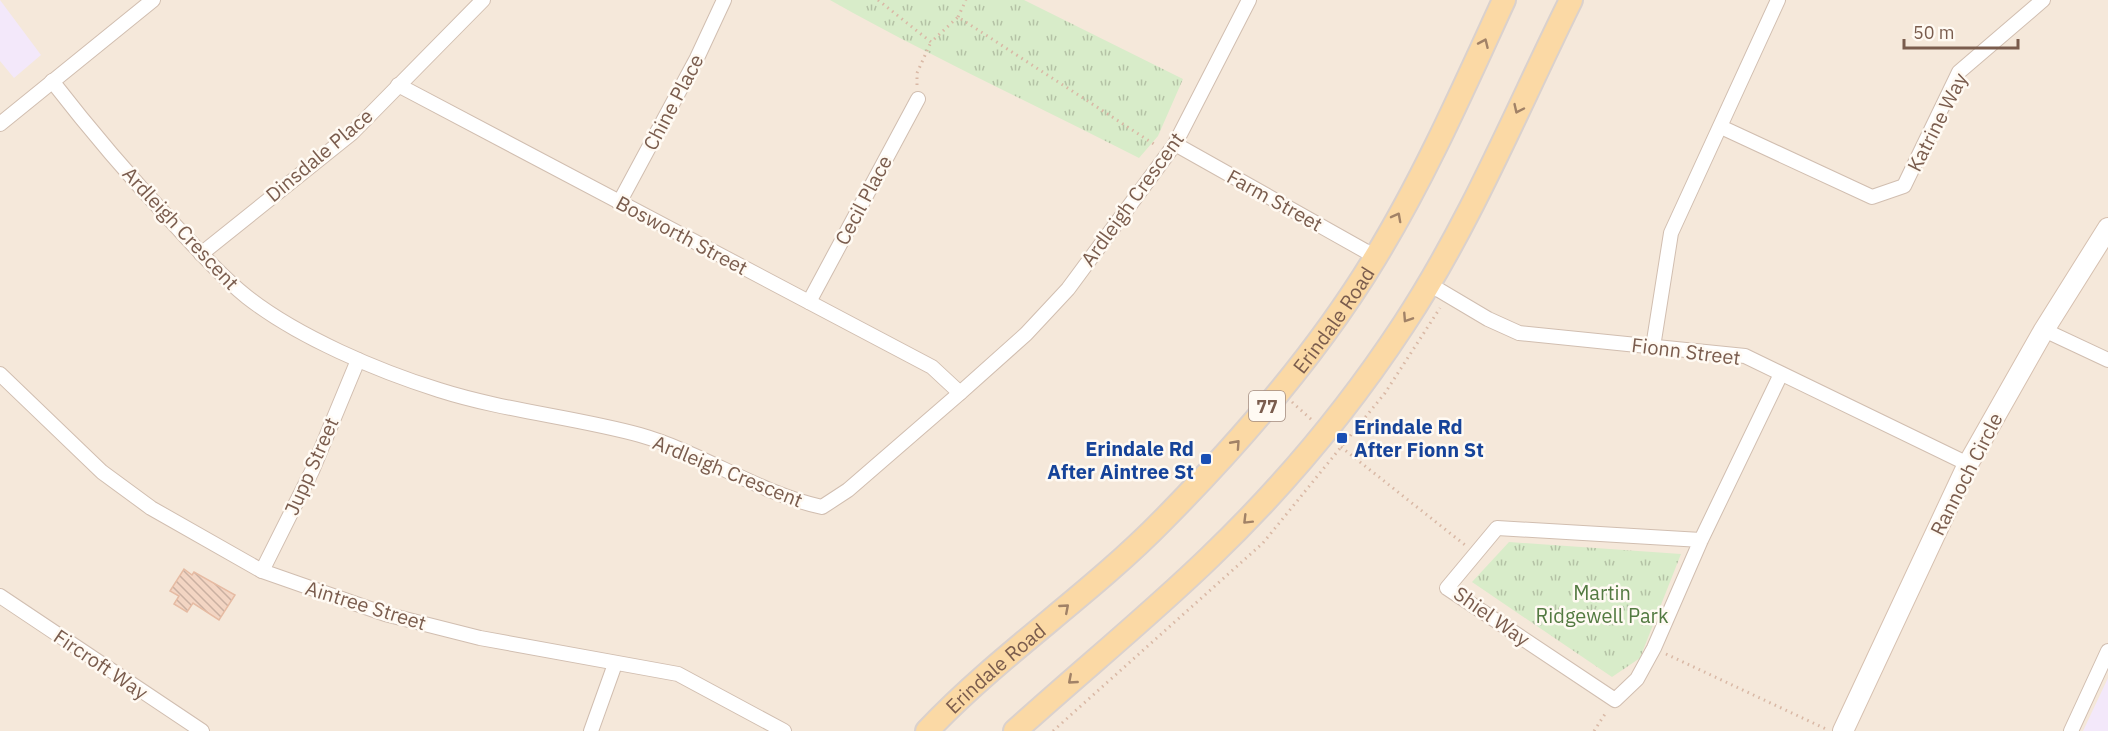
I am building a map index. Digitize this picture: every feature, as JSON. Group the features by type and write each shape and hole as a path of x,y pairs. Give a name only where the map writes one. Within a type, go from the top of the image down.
{"main road":[{"name":"Erindale Road","path":"927,731 978,683 1162,522 1234,446 1279,391 1353,293 1376,257 1447,125 1504,0"},
{"path":"1015,731 1209,558 1272,493 1354,394 1429,284 1470,211 1571,0"}],"street":[{"path":"0,124 153,0"},
{"name":"Dinsdale Place","path":"201,254 352,133 483,0"},
{"name":"Chine Place","path":"619,203 697,58 724,0"},
{"name":"Ardleigh Crescent","path":"52,81 149,197 201,254 250,299 322,343 358,360 440,391 638,435 676,447 795,501 822,507 848,490 960,393 1026,334 1068,289 1172,148 1248,0"},
{"path":"1653,347 1671,233 1778,0"},
{"name":"Katrine Way","path":"1721,127 1872,197 1904,186 1959,72 2043,0"},
{"name":"Bosworth Street","path":"398,85 932,367 960,393"},
{"name":"Cecil Place","path":"809,302 918,99"},
{"name":"Farm Street","path":"1172,148 1376,257"},
{"name":"Rannoch Circle","path":"1843,731 1968,464 2044,330 2108,228"},
{"name":"Fionn Street","path":"1429,284 1488,319 1519,333 1744,356 1968,464"},
{"path":"2044,330 2108,360"},
{"name":"Jupp Street","path":"262,571 312,471 358,360"},
{"name":"Aintree Street","path":"0,374 102,472 151,508 262,571 385,614 480,638 678,674 784,731"},
{"path":"1615,700 1637,679 1654,648 1701,540 1781,374"},
{"name":"Shiel Way","path":"1615,700 1447,588 1497,528 1701,540"},
{"name":"Fircroft Way","path":"0,596 201,731"},
{"path":"2071,731 2108,651"},
{"path":"591,731 615,664"}],"path":[{"path":"878,0 931,42"},
{"path":"918,99 917,73 931,42 958,17 966,0"},
{"path":"958,17 1172,148"},
{"path":"1279,391 1324,431 1476,554"},
{"path":"1654,648 1829,731"},
{"path":"1593,731 1615,700"}],"shaded area":[{"path":"0,0 2108,0 2108,731 0,731"},
{"path":"0,0 41,55 14,78 0,61"},
{"path":"2108,678 2108,731 2083,731"}],"green space":[{"path":"830,0 1024,0 1183,79 1158,136 1139,158 945,61"},
{"name":"Martin Ridgewell Park","path":"1509,542 1681,554 1640,658 1612,677 1472,582"}],"building":[{"path":"184,569 192,575 194,572 235,595 219,620 193,603 187,612 174,604 179,596 170,591"}],"place":[{"name":"Erindale Rd After Fionn St","path":"1342,438"},
{"name":"Erindale Rd After Aintree St","path":"1206,459"}]}
